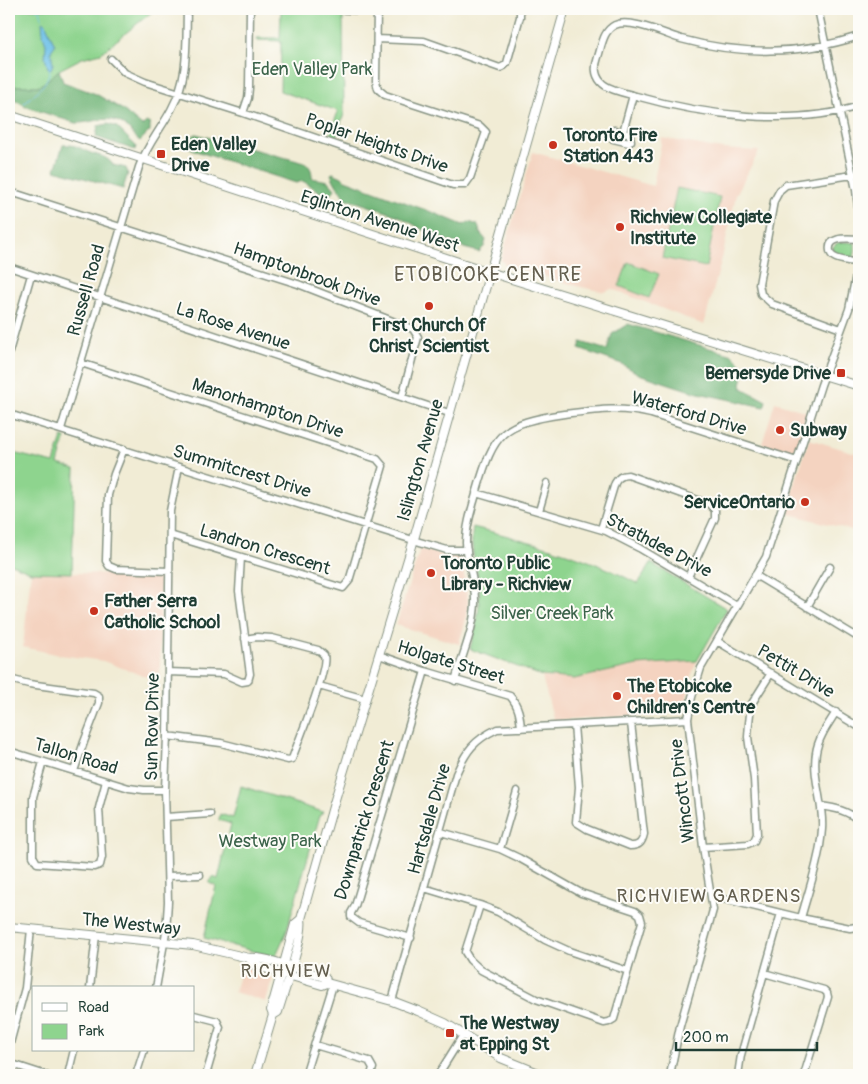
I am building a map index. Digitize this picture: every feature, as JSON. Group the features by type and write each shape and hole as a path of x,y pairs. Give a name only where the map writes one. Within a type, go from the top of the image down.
{"main road":[{"name":"Islington Avenue","path":"255,1075 273,1014 278,1012 295,924 301,919 413,540 565,9"},
{"name":"Eglinton Avenue West","path":"9,114 490,272 859,386"},
{"name":"The Westway","path":"9,927 202,946 249,958 256,957 322,985 330,984 392,1001 427,1015 511,1063 544,1075"}],"street":[{"path":"142,159 179,93 184,76 187,9"},
{"path":"243,113 249,88 250,9"},
{"path":"326,9 377,10"},
{"path":"377,38 424,41 500,68 507,63 520,17 520,9"},
{"path":"818,9 856,175 859,216"},
{"name":"Poplar Heights Drive","path":"111,59 120,69 132,76 179,93 453,185 465,185 470,178 486,132 480,126 381,92 376,85 377,10"},
{"path":"859,36 826,46 785,51 755,52 682,39 633,24 621,23 606,32 596,64 596,74 604,85 633,95 704,112 757,116 806,115 840,111 859,106"},
{"path":"623,132 633,95"},
{"name":"Russell Road","path":"61,429 120,226 142,159"},
{"path":"841,329 772,304 761,294 759,284 774,201 780,190 786,185 796,183 856,175"},
{"name":"Hamptonbrook Drive","path":"17,194 298,284 413,329 418,337 402,398"},
{"path":"858,263 836,258 831,254 830,248 832,242 837,239 859,239"},
{"path":"825,375 852,298 859,251"},
{"name":"La Rose Avenue","path":"9,267 449,413"},
{"path":"9,352 10,341 32,274"},
{"path":"852,298 859,299"},
{"name":"Manorhampton Drive","path":"81,363 380,460 383,468 366,525"},
{"name":"Wincott Drive","path":"670,1075 680,1026 712,917 713,905 703,847 688,719 697,677 766,557 825,375"},
{"name":"Waterford Drive","path":"455,681 474,611 474,593 467,550 468,524 489,453 497,441 512,427 537,418 606,409 629,409 651,414 797,461"},
{"name":"Summitcrest Drive","path":"9,416 61,429 447,550 467,550"},
{"path":"124,450 108,495 106,561 109,566 116,568 169,571"},
{"name":"Sun Row Drive","path":"156,986 164,942 168,902 165,790 169,571 171,500 179,466"},
{"path":"601,529 615,483 623,475 628,475 709,504 715,510 715,518 688,577"},
{"path":"539,511 547,483"},
{"name":"Strathdee Drive","path":"476,493 601,529 639,548 737,606"},
{"name":"Landron Crescent","path":"170,536 343,588 349,582 366,525"},
{"path":"168,672 224,674 245,682 248,681 250,674 239,591 241,557"},
{"path":"807,607 830,567"},
{"path":"755,575 859,637"},
{"path":"167,736 221,743 288,760 292,759 326,658 322,652 272,638 257,637 245,640"},
{"name":"Pettit Drive","path":"717,640 859,727"},
{"name":"Holgate Street","path":"379,655 455,681 510,696 516,703 520,714 521,728"},
{"name":"Downpatrick Crescent","path":"411,938 359,923 351,917 351,913 355,906 425,671"},
{"path":"703,847 748,844 754,841 757,834 754,779 748,737 749,723 752,705 771,673"},
{"path":"9,679 28,684 94,692 99,696 100,703 74,771"},
{"path":"318,686 365,699"},
{"path":"801,918 819,850 822,827 821,806 815,770 816,752 821,737 836,712"},
{"name":"Hartsdale Drive","path":"392,1001 456,774 470,747 483,735 497,729 688,719"},
{"path":"574,725 580,787 575,817 576,822 587,830 630,846 637,846 642,842 644,834 631,722"},
{"name":"Tallon Road","path":"9,751 135,790 165,790"},
{"path":"43,762 34,790 32,805 33,856 37,863 94,867 100,865 102,857 99,808 106,781"},
{"path":"500,849 517,791"},
{"path":"821,806 840,809 859,821"},
{"path":"166,817 210,814"},
{"path":"441,832 500,849 581,893 635,911 640,915 642,922 614,1018 604,1023 582,1017 536,999 481,970 470,960 465,952 480,905"},
{"path":"168,876 200,875"},
{"path":"424,888 498,912 569,952 595,962 628,971"},
{"path":"711,896 850,928 856,927 859,922"},
{"path":"738,1075 741,1055 781,913"},
{"path":"9,1047 25,988 31,929"},
{"path":"90,986 96,936"},
{"path":"764,973 824,990 827,993 828,997 804,1075"},
{"path":"305,1075 330,984"},
{"path":"195,1015 217,1021 220,1027 206,1075"},
{"path":"438,1075 463,1035"},
{"path":"315,1044 369,1061 373,1068 371,1075"},
{"path":"68,1075 74,1052"},
{"path":"136,1075 143,1052"},
{"path":"9,1064 46,1075"}],"shaded area":[{"name":"Richview Collegiate Institute","path":"662,138 722,149 759,151 736,195 704,325 612,289 604,292 577,286 506,265 501,260 533,152 653,186"},
{"path":"775,402 807,412 794,453 762,444"},
{"path":"809,439 859,454 859,532 786,513"},
{"path":"420,549 443,555 461,556 468,601 467,616 459,644 396,625"},
{"name":"Father Serra Catholic School","path":"31,572 160,575 160,682 103,661 60,655 23,647"},
{"name":"The Etobicoke Children's Centre","path":"697,661 691,676 684,712 554,721 542,677 574,679 637,665"},
{"path":"242,966 271,976 272,981 266,1002 234,992"}],"green space":[{"path":"9,9 153,9 153,11 101,53 82,58 59,70 40,86 15,86 9,83"},
{"name":"Eden Valley Park","path":"281,9 310,9 319,13 343,16 344,114 336,137 330,135 338,111 280,91 281,41 256,40 256,38 280,38"},
{"path":"59,70 63,82 96,94 123,110 142,126 146,122 150,124 150,131 140,141 125,126 113,120 75,123 27,107 14,99 9,101 9,83 15,86 40,86"},
{"path":"108,124 117,127 136,146 135,150 96,137 98,126"},
{"path":"196,134 305,163 311,169 312,178 328,181 335,189 331,194 320,192 303,181 296,183 196,151 187,146 186,143 188,139"},
{"path":"63,145 78,147 106,158 113,165 126,168 128,173 123,189 55,170"},
{"path":"333,173 345,180 463,225 469,222 478,225 480,233 486,240 484,247 479,252 464,248 430,234 399,216 345,198 331,174"},
{"path":"677,188 720,197 706,267 662,258"},
{"path":"838,243 855,243 853,260 835,256 832,249"},
{"path":"628,262 659,274 649,298 619,286"},
{"path":"628,324 733,355 745,368 741,384 742,388 766,401 764,407 694,392 639,374 622,364 579,349 581,342 607,350 612,334"},
{"path":"62,437 65,438 58,464 75,469 72,573 31,572 9,563 9,452 54,463"},
{"name":"Silver Creek Park","path":"473,527 578,557 638,584 651,563 727,609 697,661 637,665 574,679 542,676 470,649 479,604 478,580 473,551"},
{"name":"Westway Park","path":"241,786 323,812 320,815 286,933 275,957 204,938 216,886 209,883 213,877 218,879 231,824 219,820 220,814 233,818"}],"water":[{"path":"42,21 45,22 55,45 51,51 53,64 51,69 48,68 45,58 46,44"}],"waterway":[{"path":"36,9 40,10 43,22"},
{"path":"24,103 37,92 47,79 50,67"}],"place":[{"name":"Toronto Fire Station 443","path":"553,145"},
{"name":"Eden Valley Drive","path":"161,154"},
{"name":"Richview Collegiate Institute","path":"620,227"},
{"name":"First Church Of Christ, Scientist","path":"429,306"},
{"name":"Bemersyde Drive","path":"841,373"},
{"name":"Subway","path":"780,430"},
{"name":"ServiceOntario","path":"805,502"},
{"name":"Toronto Public Library - Richview","path":"431,573"},
{"name":"Father Serra Catholic School","path":"94,611"},
{"name":"The Etobicoke Children's Centre","path":"617,696"},
{"name":"The Westway at Epping St","path":"450,1033"}],"district":[{"name":"ETOBICOKE CENTRE","path":"488,274"},
{"name":"RICHVIEW GARDENS","path":"709,895"},
{"name":"RICHVIEW","path":"286,970"}]}
